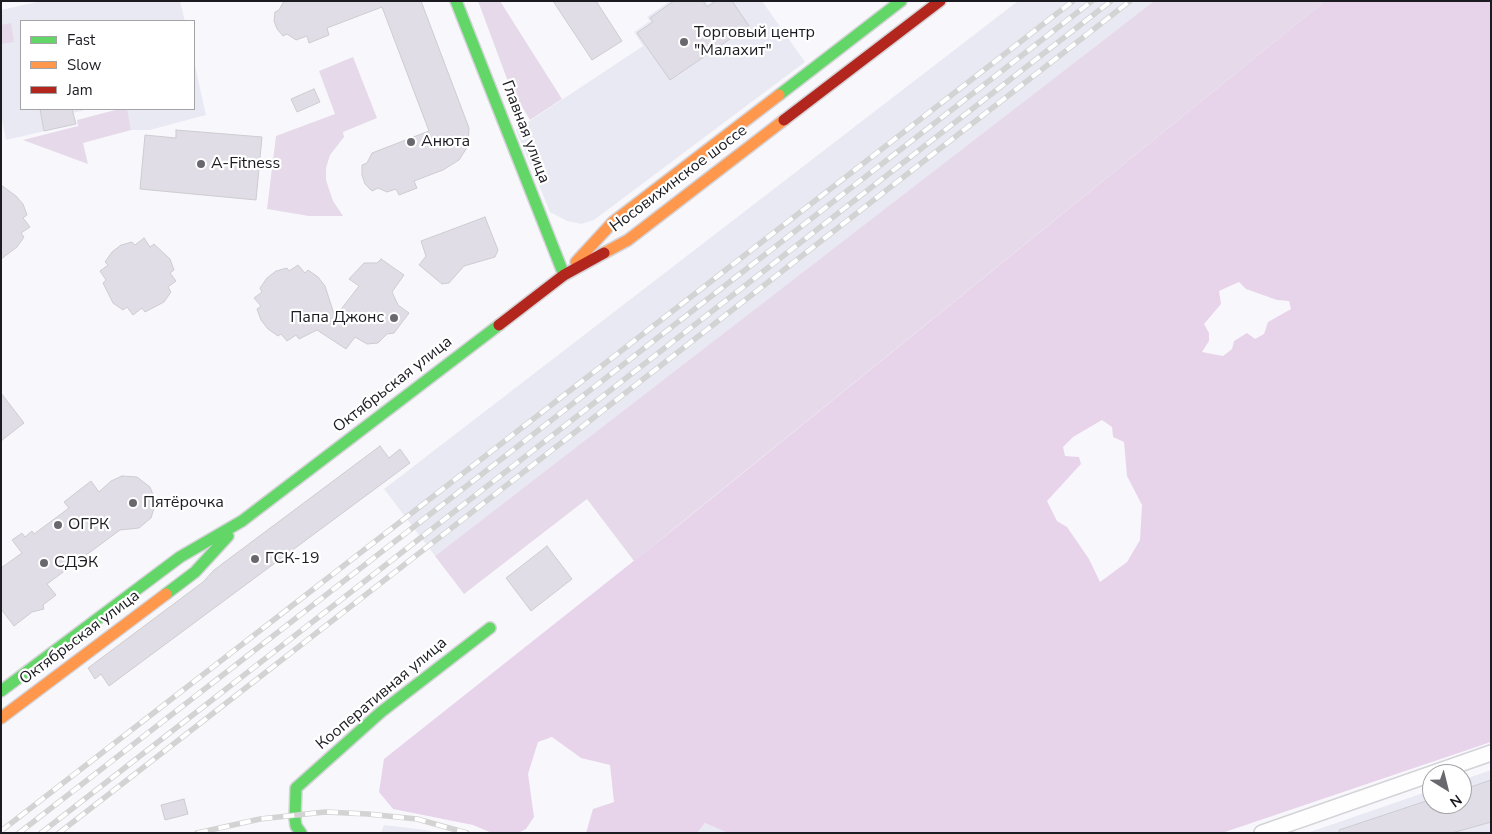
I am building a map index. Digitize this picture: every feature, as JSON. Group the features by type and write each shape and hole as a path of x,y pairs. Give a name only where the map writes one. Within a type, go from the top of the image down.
{"main road":[{"name":"Главная улица","path":"456,1 564,274"},
{"name":"Носовихинское шоссе","path":"564,274 614,222 901,1"},
{"name":"Носовихинское шоссе","path":"564,274 628,240 940,1"},
{"name":"Октябрьская улица","path":"1,691 180,557 242,521 564,274"},
{"name":"Октябрьская улица","path":"1,718 195,572 242,521"},
{"name":"Кооперативная улица","path":"301,833 296,826 295,819 296,788 381,712 490,628"}],"street":[{"path":"1262,833 1491,753"}],"shaded area":[{"path":"41,1 180,1 185,20 20,20 20,110 85,110 73,113 75,124 6,140 1,116 1,10"},
{"path":"478,1 500,1 562,99 530,120 510,87"},
{"path":"670,1 706,1 708,4 712,1 762,1 805,62 594,220 581,224 567,221 550,212 516,130 643,46 634,32 650,21 647,17"},
{"path":"1018,1 1154,1 435,556 384,489"},
{"path":"1154,1 1325,1 634,561 587,499 464,594 435,556"},
{"path":"1325,1 1491,1 1491,742 1222,833 728,833 705,823 697,833 586,833 593,809 614,802 610,765 581,758 552,737 538,742 528,774 534,817 526,829 518,833 492,833 473,825 393,809 379,792 384,759 674,529","holes":["1239,282 1246,289 1277,300 1289,301 1291,309 1268,322 1264,334 1255,339 1247,333 1234,341 1232,349 1223,356 1202,352 1209,341 1209,333 1204,324 1221,304 1219,291","1102,420 1112,427 1113,437 1124,442 1127,476 1142,505 1140,540 1127,562 1100,582 1089,559 1067,527 1057,521 1047,501 1081,464 1079,457 1065,456 1063,447 1073,437"]},
{"path":"11,23 14,42 1,44 1,25"},
{"path":"353,57 377,118 343,132 344,137 330,155 326,168 326,180 333,201 343,216 309,216 267,209 276,136 335,114 319,71"},
{"path":"195,66 206,115 150,130 131,130 126,110 195,110"},
{"path":"115,110 127,110 131,130 83,143 88,164 23,140 78,126 77,120"},
{"path":"1491,770 1491,833 1307,833 1422,793 1422,814 1472,814 1472,777"},
{"path":"705,823 728,833 697,833"},
{"path":"384,825 426,830 436,833 381,833"}],"building":[{"path":"284,1 421,1 469,128 468,146 459,160 443,170 414,181 417,188 399,195 396,189 387,192 378,188 372,191 365,184 362,175 362,165 367,163 372,153 429,131 382,7 327,28 329,35 309,43 307,36 296,40 287,34 283,36 277,29 274,21 275,12 279,10"},
{"path":"553,1 596,1 622,41 592,60"},
{"name":"Торговый центр \"Малахит\"","path":"674,1 703,1 707,7 716,1 732,1 749,26 670,80 637,33 653,22 650,18"},
{"path":"314,89 320,102 297,112 291,99"},
{"path":"40,110 72,110 76,124 44,131"},
{"name":"A-Fitness","path":"176,130 262,137 256,200 140,189 145,135 176,138"},
{"path":"1,185 23,204 27,215 23,218 30,227 21,233 24,237 17,247 1,259"},
{"path":"485,217 498,250 495,257 464,266 449,283 442,284 419,265 426,256 421,241"},
{"path":"144,238 150,247 154,244 170,259 174,270 170,273 176,281 168,287 171,292 164,302 145,312 142,308 133,315 127,307 123,310 113,303 103,283 106,280 100,271 108,265 105,262 112,252 121,245 132,242 135,245"},
{"path":"381,259 404,275 392,292 398,305 409,313 394,333 387,334 378,343 367,344 355,337 346,349 317,330 299,339 296,335 287,341 281,334 278,336 268,329 261,320 257,309 261,306 254,298 262,292 260,288 267,278 276,271 287,268 289,271 298,265 305,273 308,270 318,277 325,286 335,317 359,286 349,279 364,263 377,263"},
{"path":"1,393 24,423 1,441"},
{"name":"ГСК-19","path":"380,446 389,458 400,449 410,463 109,686 101,674 95,679 88,668 203,582 214,570"},
{"path":"122,476 137,477 150,487 156,502 151,518 139,528 120,530 47,584 56,595 43,605 44,609 32,612 14,626 1,609 1,568 22,553 12,540 22,533 25,537 32,531 34,534 69,508 64,502 91,481 99,492 111,481"},
{"path":"547,546 572,579 531,611 506,578"},
{"path":"1491,780 1491,822 1452,833 1339,833 1339,830 1422,802 1422,814 1472,814 1472,787"},
{"path":"184,799 188,814 165,820 161,805"}],"railway":[{"path":"1,831 1073,1"},
{"path":"19,833 1092,1"},
{"path":"41,833 1111,1"},
{"path":"59,833 1130,1"},
{"path":"197,833 260,819 325,812 417,819 467,833"}],"traffic: fast":[{"path":"456,1 564,275"},
{"path":"779,95 901,1"},
{"path":"1,691 180,557 242,521 499,325"},
{"path":"166,594 195,572 228,536"},
{"path":"301,833 296,826 295,819 296,788 381,712 490,628"}],"traffic: slow":[{"path":"576,262 613,222 779,95"},
{"path":"604,253 628,240 784,120"},
{"path":"1,718 166,594"}],"traffic: jam":[{"path":"784,120 940,1"},
{"path":"499,325 564,275 604,253"}],"place":[{"name":"Торговый центр \"Малахит\"","path":"684,42"},
{"name":"Анюта","path":"411,142"},
{"name":"A-Fitness","path":"201,164"},
{"name":"Папа Джонс","path":"394,318"},
{"name":"Пятёрочка","path":"133,503"},
{"name":"ОГРК","path":"58,525"},
{"name":"ГСК-19","path":"255,559"},
{"name":"СДЭК","path":"44,563"}]}
